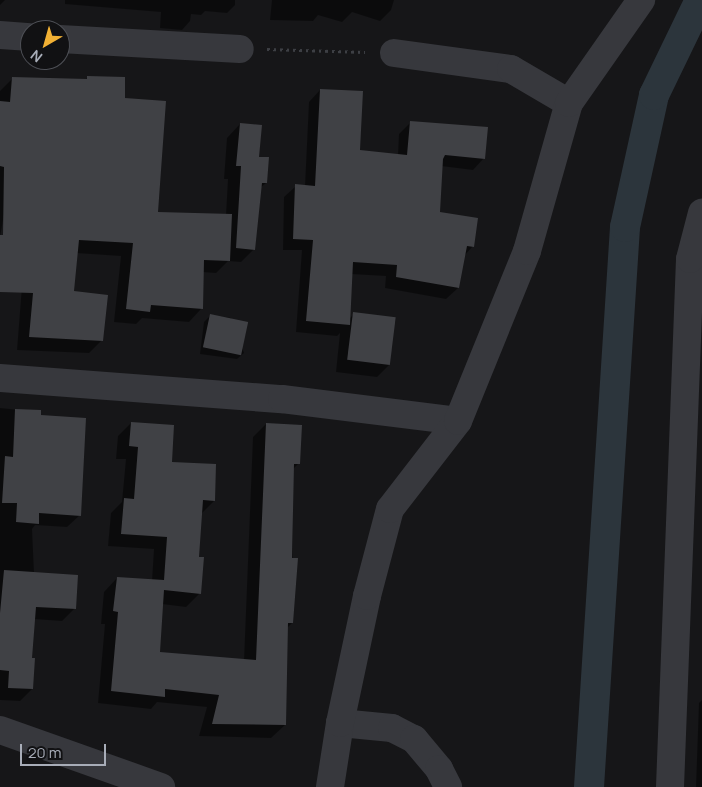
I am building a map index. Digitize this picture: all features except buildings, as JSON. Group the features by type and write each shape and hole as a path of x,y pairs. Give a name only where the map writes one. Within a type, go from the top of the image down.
{"street":[{"path":"330,787 340,723 367,596 390,509 458,421 527,251 569,103 640,0"},
{"path":"0,35 20,36"},
{"path":"70,40 240,48"},
{"path":"394,53 511,69 569,103"},
{"path":"670,787 690,258 702,213"},
{"path":"0,378 282,399 458,421"},
{"path":"340,723 392,728 414,739 439,769 448,787"},
{"path":"0,730 161,787"}],"path":[{"path":"240,48 394,53"}],"waterway":[{"path":"589,787 625,227 654,95 700,0"}]}
